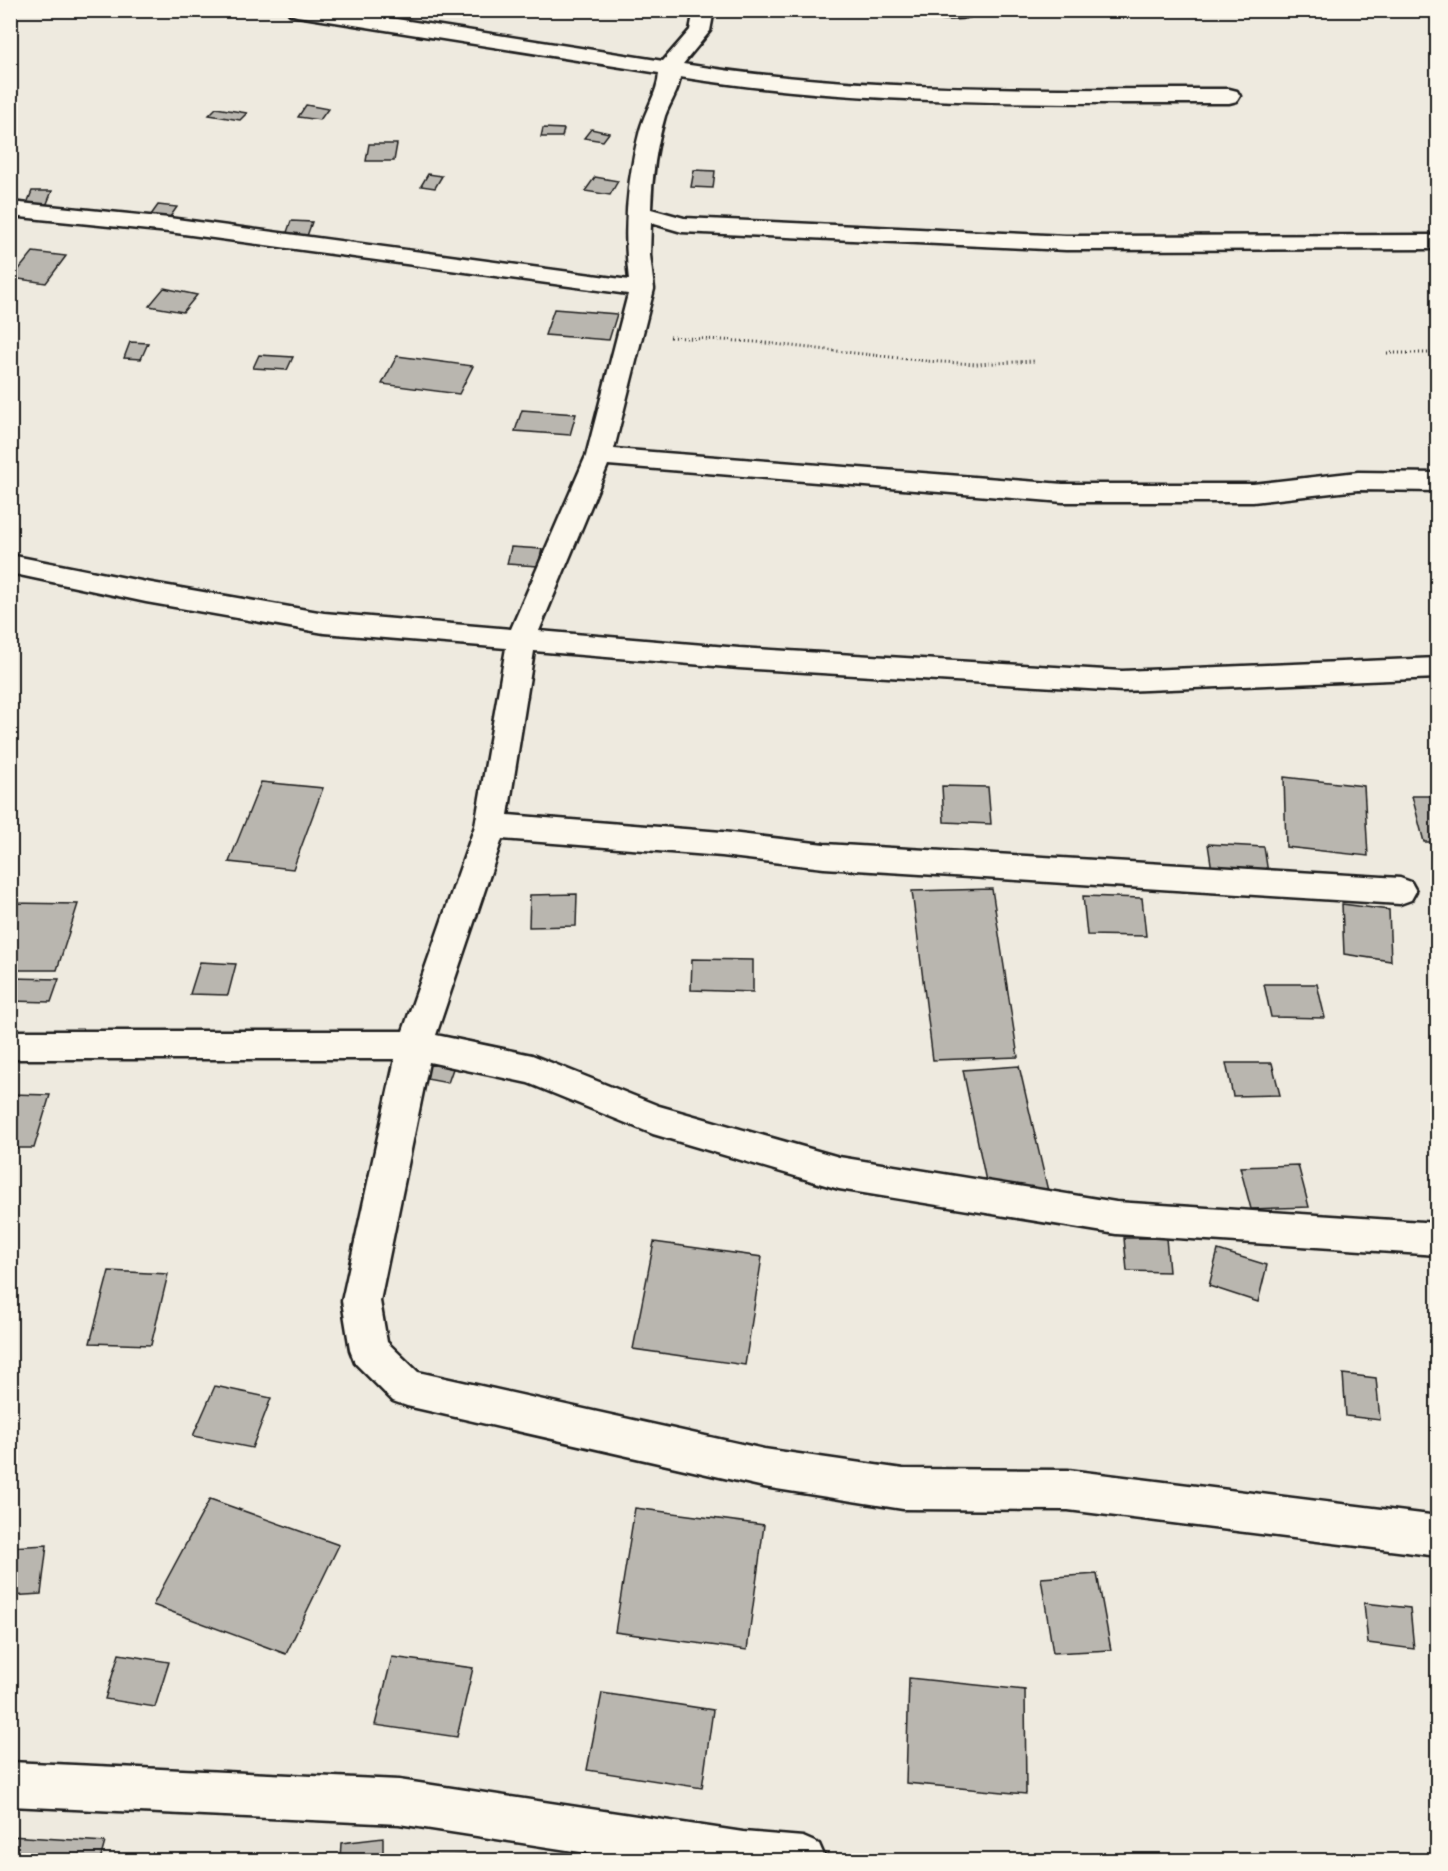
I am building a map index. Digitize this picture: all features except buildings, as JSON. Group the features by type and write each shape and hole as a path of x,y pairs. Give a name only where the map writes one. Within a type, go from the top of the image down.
{"street":[{"path":"297,10 722,76 824,87 1007,96 1229,96"},
{"path":"704,10 700,31 670,67 669,85 655,114 641,168 638,255 642,289 598,456 522,638 492,826 415,1045 361,1301 369,1350 407,1388 764,1468 892,1488 1068,1490 1437,1536"},
{"path":"931,10 963,10"},
{"path":"10,209 169,225 642,289"},
{"path":"639,212 682,225 1066,243 1437,242"},
{"path":"598,456 1063,493 1253,493 1358,481 1437,482"},
{"path":"10,564 146,592 324,623 739,658 1122,681 1437,668"},
{"path":"492,826 711,843 824,856 1400,891"},
{"path":"10,1045 415,1045 532,1069 653,1119 839,1173 1116,1218 1437,1239"},
{"path":"10,1784 399,1802 743,1855 803,1860"}],"path":[{"path":"630,334 756,342 926,361 976,364 1036,361"},
{"path":"1387,353 1437,352"}]}
